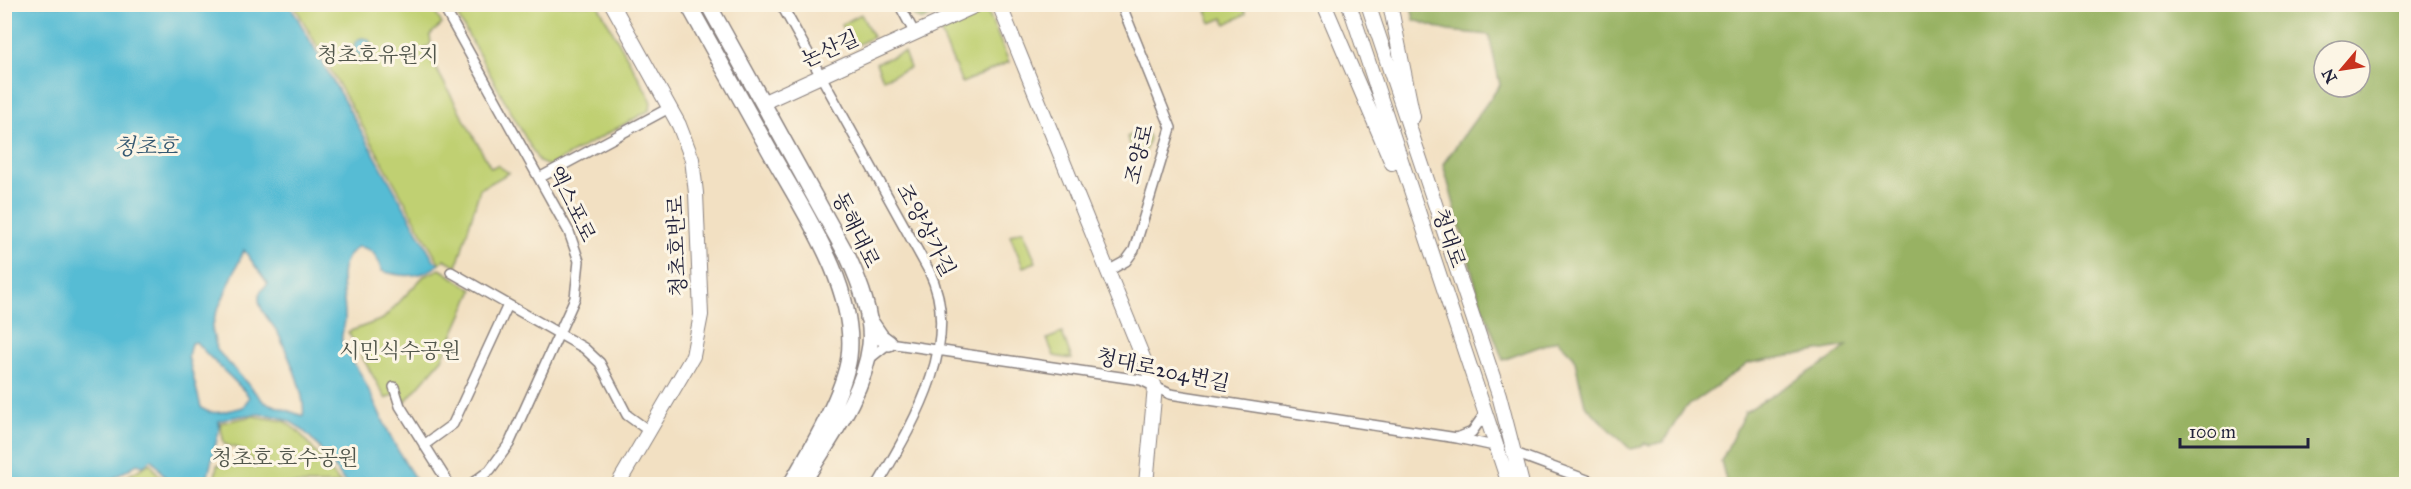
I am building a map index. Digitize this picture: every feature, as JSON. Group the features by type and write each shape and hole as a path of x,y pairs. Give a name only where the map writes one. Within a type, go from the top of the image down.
{"main road":[{"name":"동해대로","path":"688,4 802,208 837,280 846,307 850,329 846,379 791,484"},
{"name":"동해대로","path":"708,4 848,257 858,279 867,315 870,344 867,362 853,396 802,484"},
{"path":"867,315 881,337 890,343"}],"street":[{"name":"엑스포로","path":"442,4 572,238 579,261 578,288 509,444 490,470 471,484"},
{"name":"청초호반로","path":"612,4 686,142 695,177 700,328 693,356 618,484"},
{"name":"조양상가길","path":"781,4 935,282 941,315 937,350 919,413 878,484"},
{"path":"899,4 915,34"},
{"name":"논산길","path":"764,102 979,4"},
{"path":"999,4 1155,387 1146,484"},
{"name":"조양로","path":"1108,271 1126,261 1134,250 1171,128 1121,4"},
{"path":"1324,4 1433,257"},
{"name":"청대로","path":"1349,4 1433,257 1487,410 1509,484"},
{"name":"청대로","path":"1368,4 1502,403 1522,484"},
{"path":"1390,4 1409,100 1449,249"},
{"path":"539,178 669,108"},
{"path":"451,272 559,333 593,356 627,415 649,431"},
{"path":"424,444 447,431 453,424 508,304"},
{"path":"867,362 890,343"},
{"name":"청대로204번길","path":"890,343 1141,380 1170,394 1457,438 1499,447"},
{"path":"394,387 400,406 449,484"},
{"path":"1457,438 1472,432 1487,410"},
{"path":"1499,447 1598,484"}],"green space":[{"name":"청초호유원지","path":"401,4 416,8 431,5 442,24 430,35 431,44 425,48 491,168 497,165 509,173 480,189 457,266 444,259 440,264 294,5"},
{"path":"463,4 598,5 651,100 650,110 549,166 539,162 457,15"},
{"path":"908,5 920,5 932,10 946,5 959,5 923,20 915,17"},
{"path":"1213,5 1242,5 1246,14 1226,24 1223,18 1211,23 1206,11 1214,7"},
{"path":"1411,5 2406,5 2406,484 1727,484 1721,461 1745,412 1831,359 1847,346 1749,363 1684,409 1663,442 1650,445 1645,443 1640,447 1630,449 1585,405 1574,357 1557,340 1503,360 1479,297 1443,164 1500,85 1489,35 1448,31 1414,20"},
{"path":"983,11 989,14 1009,62 962,83 940,31"},
{"path":"861,14 873,37 853,47 841,25"},
{"path":"904,52 910,68 883,79 876,63"},
{"path":"1145,129 1149,138 1145,152 1138,152 1127,137"},
{"path":"1023,230 1036,262 1023,267 1010,235"},
{"name":"시민식수공원","path":"440,269 473,290 442,359 404,403 397,392 386,399 348,332 383,319 424,276"},
{"path":"1062,333 1072,359 1054,356 1047,339"},
{"name":"청초호 호수공원","path":"253,416 284,421 299,432 341,484 214,484 217,465 260,467 240,449 224,444 220,423"},
{"name":"청초호 호수공원","path":"150,463 165,484 114,484"}],"water":[{"name":"청초호","path":"4,5 290,5 434,260 439,264 419,274 389,273 382,271 377,258 371,251 357,247 349,255 342,271 345,319 342,342 363,378 395,446 419,484 346,484 308,435 281,418 264,415 219,421 219,431 206,484 170,484 152,459 143,466 137,464 104,484 5,484","holes":["244,250 268,284 260,293 260,303 279,335 292,364 300,387 303,416 264,402 217,350 212,329 215,316","196,342 247,394 249,398 243,407 215,413 201,407 188,356 191,343"]},
{"path":"363,38 369,41 372,47 369,53 363,56 357,53 354,47 357,41"}]}
